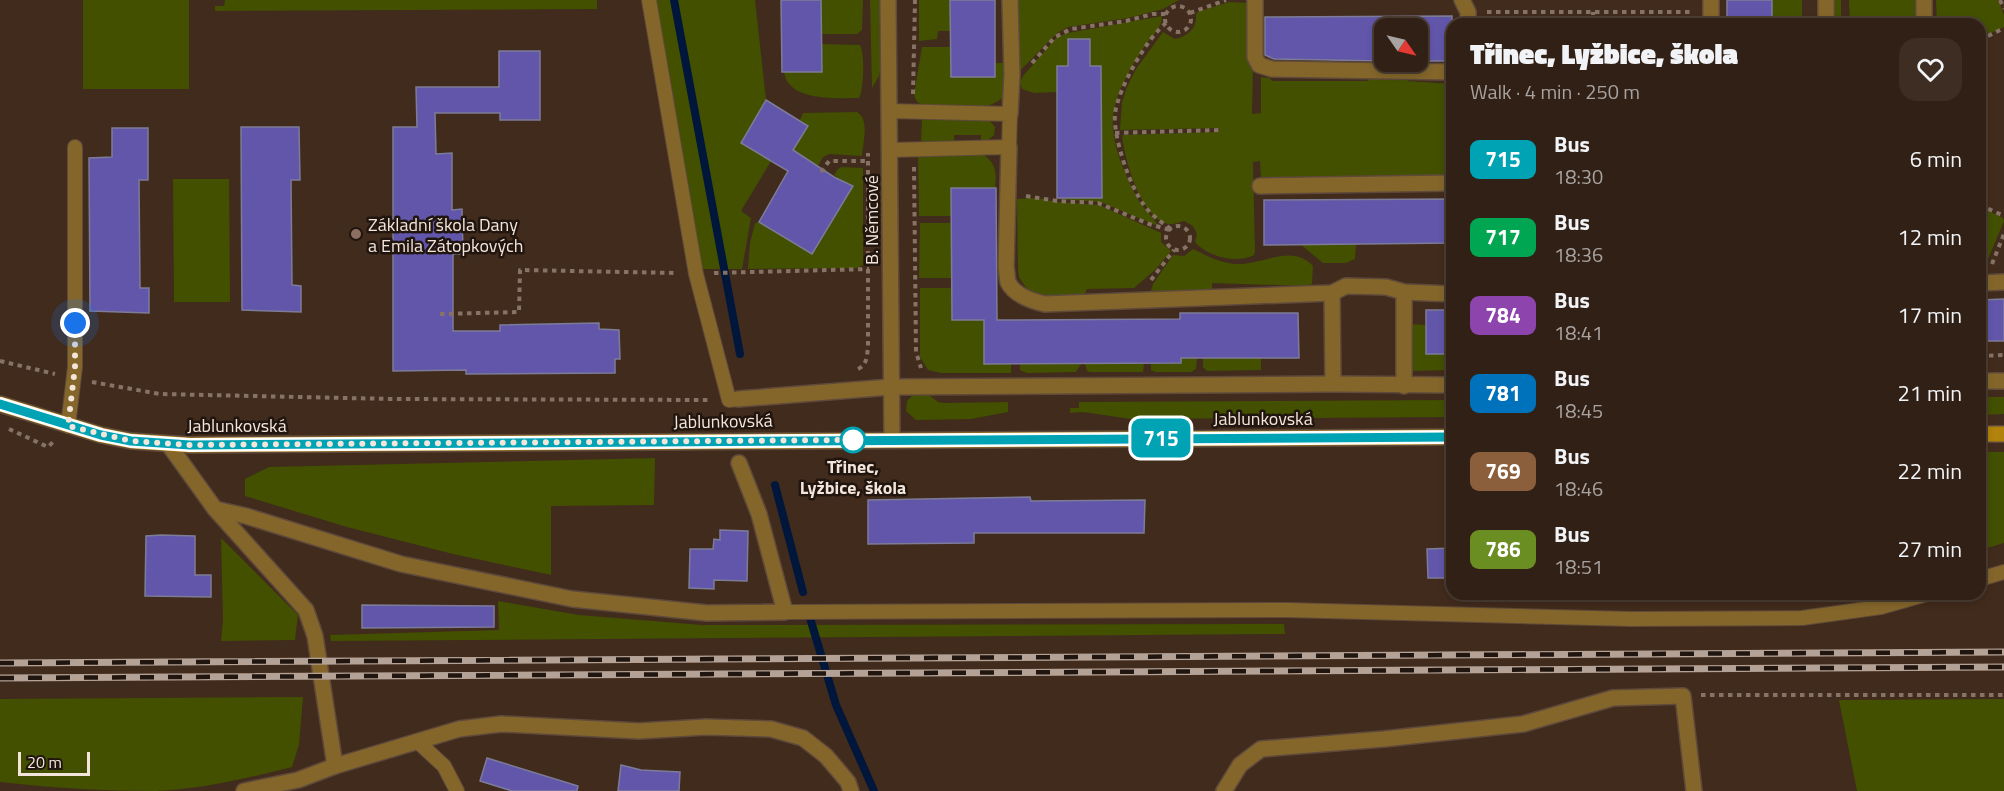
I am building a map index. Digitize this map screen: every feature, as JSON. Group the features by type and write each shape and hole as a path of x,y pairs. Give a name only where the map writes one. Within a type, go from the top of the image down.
{"main road":[{"name":"Jablunkovská","path":"0,404 68,426 131,441 169,445 1446,437"},
{"path":"1986,434 2004,434"}],"street":[{"name":"B. Němcové","path":"888,0 892,440"},
{"path":"1010,0 1010,114"},
{"path":"1255,0 1255,57 1259,65 1272,69 1446,72"},
{"path":"1826,0 1826,18"},
{"path":"1924,0 1924,18"},
{"path":"1009,147 1006,267 1008,282 1016,292 1030,300 1045,304 1332,294 1346,286 1386,287 1404,292 1446,294"},
{"path":"1260,186 1446,183"},
{"path":"1986,283 2004,282"},
{"path":"1404,292 1404,386"},
{"path":"1332,294 1333,384"},
{"path":"1986,381 2004,381"},
{"path":"733,400 891,387 1333,384 1446,386"},
{"path":"169,445 215,509 306,610 315,636 335,766"},
{"path":"215,509 246,516 401,564 572,599 707,612 785,612 759,514 739,463"},
{"path":"1224,791 1240,765 1261,749 1523,724 1613,698 1683,696 1694,791"},
{"path":"244,791 297,786 335,766 417,741 459,729 501,724 639,731 706,727 771,729 803,738 826,756 848,782 851,791"}],"lane":[{"path":"649,0 703,273 733,400"},
{"path":"889,111 1010,114 1009,147 890,150"},
{"path":"68,426 74,378 75,147"},
{"path":"1986,577 2004,572"},
{"path":"785,612 1287,610 1631,619 1802,618 1881,607 1906,600"},
{"path":"417,741 444,766 457,791"}],"path":[{"path":"913,112 915,0"},
{"path":"1190,13 1226,0"},
{"path":"2000,0 2004,9"},
{"path":"1166,23 1173,31 1185,31 1191,24 1190,13 1178,6 1170,9 1166,14 1166,23 1144,52 1121,94 1116,113 1115,133 1122,157 1143,205 1158,221 1171,230"},
{"path":"1466,12 1711,12"},
{"path":"1593,12 1593,18"},
{"path":"1011,84 1055,36 1071,29 1126,21 1153,14 1166,14"},
{"path":"1986,37 2004,28"},
{"path":"1115,133 1221,130"},
{"path":"914,149 916,352 917,361 925,373"},
{"path":"868,150 868,347"},
{"path":"821,172 829,161 867,161"},
{"path":"1008,195 1098,203 1149,224 1171,230"},
{"path":"1986,208 2004,216"},
{"path":"1176,226 1184,228 1190,238 1185,248 1174,250 1167,241 1171,230 1176,226"},
{"path":"1986,274 2004,234"},
{"path":"1141,301 1140,294 1174,250"},
{"path":"440,314 519,312 520,270 703,273 891,269"},
{"path":"1986,356 2004,355"},
{"path":"0,361 160,394 404,399 733,400"},
{"path":"1683,696 2004,695"}],"green space":[{"path":"83,0 189,0 189,89 83,89"},
{"path":"225,0 597,0 597,9 215,11 215,6 224,6"},
{"path":"651,0 755,0 766,100 741,142 771,161 741,211 751,218 742,269 698,269"},
{"path":"821,0 863,0 862,30 857,34 821,34"},
{"path":"870,0 879,0 880,70 872,88"},
{"path":"919,0 950,0 950,31 938,31 937,39 919,41"},
{"path":"1014,0 1179,0 1163,9 1128,18 1068,27 1057,33 1018,73"},
{"path":"1772,0 1802,0 1802,18 1772,18"},
{"path":"1832,0 1841,0 1841,18 1833,18"},
{"path":"1849,0 1917,0 1918,18 1850,18"},
{"path":"1936,0 1998,0 2004,15 2004,27 1986,35 1986,18 1937,18"},
{"path":"1229,2 1248,3 1247,55 1253,67 1252,114 1261,113 1261,77 1273,81 1367,81 1372,75 1405,75 1408,81 1446,84 1446,178 1320,177 1261,180 1260,161 1253,162 1255,251 1254,255 1247,258 1223,258 1207,252 1195,242 1197,234 1193,226 1184,221 1172,224 1160,221 1143,201 1136,187 1126,158 1122,135 1219,132 1219,128 1120,130 1122,102 1136,69 1163,32 1175,39 1184,36 1191,31 1198,12"},
{"path":"1162,16 1158,28 1122,85 1113,121 1115,144 1128,178 1139,202 1157,224 1101,202 1056,199 1102,198 1101,66 1091,66 1090,39 1068,40 1068,66 1057,66 1057,92 1034,93 1022,89 1020,82 1023,76 1057,37"},
{"path":"821,44 860,45 863,72 859,98 815,96 794,89 787,82 784,72 821,72"},
{"path":"922,47 950,47 951,77 995,77 995,63 1005,63 1006,94 998,101 979,108 924,106 918,103 914,94"},
{"path":"857,112 865,126 862,156 829,154 823,157 818,166 800,155 791,153 808,126 800,120 803,113"},
{"path":"922,119 989,120 995,127 994,135 988,140 981,140 981,135 954,135 954,141 921,141"},
{"path":"918,154 984,155 995,170 995,188 951,188 952,216 919,216"},
{"path":"841,167 863,168 863,265 857,268 748,269 750,243 755,223 759,222 777,233 779,230 812,254 853,187 834,175"},
{"path":"173,179 229,179 230,302 174,302"},
{"path":"1038,198 1056,202 1099,205 1161,233 1161,242 1171,251 1155,270 1134,288 1087,289 1083,297 1047,297 1030,291 1019,277 1017,199"},
{"path":"1986,210 2003,218 2004,221 1986,264"},
{"path":"920,223 952,223 951,278 919,278"},
{"path":"1300,244 1356,244 1355,259 1346,263 1323,263"},
{"path":"1193,249 1217,260 1235,264 1251,263 1279,256 1297,256 1313,266 1312,284 1305,286 1212,283 1212,291 1150,294 1153,284 1173,255 1184,256"},
{"path":"920,288 951,288 952,320 984,320 984,364 1011,364 1011,373 941,373 928,370 920,357"},
{"path":"1407,324 1426,325 1426,354 1446,354 1446,370 1409,371"},
{"path":"1181,358 1197,358 1196,369 1191,372 1151,370 1151,363 1180,363"},
{"path":"1203,358 1261,358 1261,370 1207,371 1203,367"},
{"path":"1020,364 1081,364 1076,372 1027,373 1020,370"},
{"path":"1085,364 1144,364 1143,372 1090,372 1087,371"},
{"path":"925,392 938,402 944,403 1008,402 1008,412 971,419 916,420 906,411 907,401 915,393"},
{"path":"1986,397 2004,397 2004,414 1986,415"},
{"path":"1446,400 1446,417 1131,419 1083,412 1070,413 1070,408 1079,408 1079,402"},
{"path":"1986,452 2004,452 2004,543 1986,548"},
{"path":"655,458 654,505 551,506 551,575 453,554 347,527 245,496 245,479 269,467"},
{"path":"221,538 298,615 295,640 221,641 223,620"},
{"path":"498,601 579,615 702,625 1284,624 1285,634 331,641 330,635 499,630"},
{"path":"303,697 299,745 292,767 208,785 156,791 78,789 0,782 0,699"},
{"path":"2004,699 2004,791 1857,791 1839,700"}],"building":[{"path":"781,0 821,0 822,72 782,72"},
{"path":"950,0 995,0 995,77 951,77"},
{"path":"1727,0 1772,0 1772,18 1727,18"},
{"path":"1452,16 1452,18 1446,18 1446,61 1428,61 1428,18 1374,18 1374,61 1274,59 1265,55 1265,17"},
{"path":"1068,39 1090,39 1090,66 1101,66 1102,198 1057,198 1057,66 1068,66"},
{"path":"499,51 540,51 540,120 500,120 500,113 435,113 436,154 452,153 452,210 462,209 463,254 453,254 453,331 500,331 500,325 599,323 599,329 619,330 620,359 615,359 615,373 466,374 466,370 393,371 393,127 417,127 416,87 499,87"},
{"path":"766,100 808,126 793,150 834,177 853,186 812,254 759,222 788,171 741,143"},
{"path":"241,127 299,127 300,180 291,180 292,285 301,286 301,312 242,310"},
{"path":"112,128 148,128 148,180 139,180 140,288 149,288 149,313 90,311 89,158 112,157"},
{"path":"951,188 996,188 997,320 1180,319 1180,313 1298,313 1299,358 1181,358 1181,363 984,364 984,320 952,320"},
{"path":"1446,199 1446,243 1264,245 1264,200"},
{"path":"2004,299 2004,341 1986,341 1986,300"},
{"path":"1426,310 1446,310 1446,354 1426,354"},
{"path":"1030,497 1031,501 1145,500 1144,533 974,533 974,543 868,544 868,500"},
{"path":"720,530 748,531 747,581 714,580 714,589 689,588 690,549 713,549 714,539 720,540"},
{"path":"146,536 195,536 195,575 211,575 211,597 145,596"},
{"path":"1446,548 1446,578 1428,578 1427,549"},
{"path":"362,605 494,606 494,627 362,628"},
{"path":"487,758 578,786 577,791 512,791 480,781"},
{"path":"621,765 641,770 680,772 679,791 618,791"}],"waterway":[{"path":"674,0 740,354"},
{"path":"775,485 803,592"},
{"path":"810,618 836,705 874,791"}],"railway":[{"path":"0,663 2004,652"},
{"path":"0,678 2004,667"}],"bus line":[{"name":"715","path":"0,404 101,435 169,445 1446,437"}],"place":[{"name":"Základní škola Dany a Emila Zátopkových","path":"356,234"},
{"name":"Třinec, Lyžbice, škola","path":"853,440"}],"route":[{"path":"75,323 75,367 68,426 131,441 190,445 853,440"}]}
